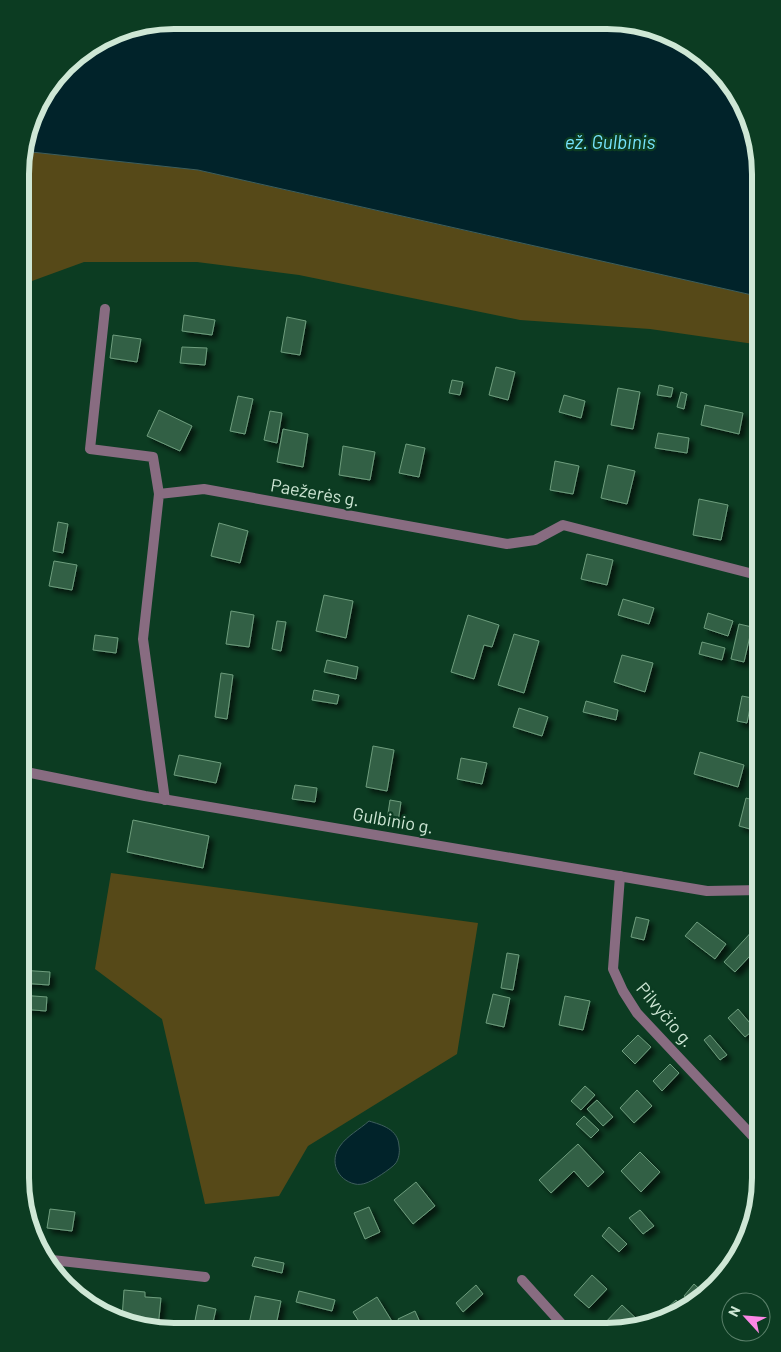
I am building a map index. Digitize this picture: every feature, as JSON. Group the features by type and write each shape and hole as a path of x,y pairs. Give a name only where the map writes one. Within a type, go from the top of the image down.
{"street":[{"path":"106,310 90,448 153,457 159,494 143,639 165,800"},
{"name":"Paežerės g.","path":"159,494 204,489 507,544 535,540 563,525 752,574"},
{"name":"Gulbinio g.","path":"29,773 165,800 707,891 752,890"},
{"name":"Pilvyčio g.","path":"620,876 613,969 623,990 637,1013 752,1135"},
{"path":"54,1260 205,1277"},
{"path":"522,1280 560,1323"}],"shaded area":[{"path":"31,152 198,170 752,295 752,344 650,329 520,320 299,275 197,262 84,262 29,282"},
{"path":"111,873 478,923 457,1054 308,1146 279,1196 205,1204 162,1019 95,969"}],"water":[{"name":"ež. Gulbinis","path":"164,29 608,29 645,34 680,48 710,71 733,101 741,118 751,155 752,295 198,170 31,152 40,118 53,93 65,78 78,65 101,48 118,40 145,32"},
{"path":"369,1121 384,1126 396,1135 399,1155 395,1164 390,1169 369,1182 356,1184 349,1182 339,1174 335,1158 343,1142"}],"building":[{"path":"184,315 215,320 212,335 182,331"},
{"path":"287,317 306,321 300,355 281,352"},
{"path":"113,335 141,339 137,362 110,358"},
{"path":"182,347 207,348 205,365 180,363"},
{"path":"496,367 515,372 508,400 489,395"},
{"path":"452,380 463,382 460,395 449,393"},
{"path":"659,385 673,388 671,397 657,395"},
{"path":"618,388 640,392 633,429 611,425"},
{"path":"681,392 687,394 684,409 677,407"},
{"path":"564,395 585,401 581,418 559,412"},
{"path":"238,396 253,399 245,434 230,431"},
{"path":"705,405 743,413 739,434 701,425"},
{"path":"159,410 192,426 180,451 147,436"},
{"path":"270,411 282,413 277,443 264,440"},
{"path":"283,429 308,434 303,467 277,462"},
{"path":"658,433 689,438 687,453 655,448"},
{"path":"406,444 425,448 419,477 399,473"},
{"path":"343,446 375,452 370,480 339,475"},
{"path":"555,461 579,466 573,494 550,490"},
{"path":"608,465 635,471 627,504 601,498"},
{"path":"699,499 728,505 721,540 693,535"},
{"path":"58,522 68,524 63,553 53,551"},
{"path":"219,523 248,531 240,563 211,556"},
{"path":"587,554 613,560 607,585 581,579"},
{"path":"54,561 77,565 72,590 49,586"},
{"path":"324,595 353,601 346,638 316,631"},
{"path":"623,599 654,608 649,624 618,615"},
{"path":"231,611 254,615 249,647 226,644"},
{"path":"708,613 733,621 728,636 704,628"},
{"path":"468,615 499,625 492,647 484,645 474,679 451,672"},
{"path":"277,621 286,622 281,651 272,649"},
{"path":"739,624 752,627 744,662 731,659"},
{"path":"514,634 539,641 524,693 498,685"},
{"path":"95,635 118,638 116,653 93,650"},
{"path":"702,642 725,648 722,660 699,654"},
{"path":"622,655 653,663 645,692 614,682"},
{"path":"327,660 358,667 356,679 324,672"},
{"path":"221,673 233,675 227,719 215,717"},
{"path":"314,690 339,695 337,704 312,700"},
{"path":"742,696 752,698 747,723 737,721"},
{"path":"586,701 618,710 616,720 583,712"},
{"path":"519,708 548,717 542,736 513,727"},
{"path":"373,746 394,750 387,791 366,787"},
{"path":"700,752 744,765 738,787 694,774"},
{"path":"179,755 221,763 216,783 174,775"},
{"path":"461,758 487,763 482,784 457,779"},
{"path":"295,785 317,788 315,802 292,799"},
{"path":"746,798 752,800 752,830 739,826"},
{"path":"390,800 401,802 398,822 387,820"},
{"path":"133,820 209,836 203,868 127,852"},
{"path":"636,917 649,920 644,940 631,937"},
{"path":"697,922 726,944 715,959 685,936"},
{"path":"752,931 752,954 735,972 724,962"},
{"path":"507,953 519,955 513,990 501,988"},
{"path":"29,971 50,972 49,985 29,984"},
{"path":"493,994 510,998 504,1027 486,1023"},
{"path":"29,996 47,997 46,1011 29,1010"},
{"path":"565,996 590,1001 583,1030 559,1025"},
{"path":"738,1009 752,1025 752,1031 745,1037 728,1018"},
{"path":"638,1035 651,1047 635,1064 622,1051"},
{"path":"710,1035 727,1055 720,1060 704,1040"},
{"path":"670,1064 679,1073 662,1091 653,1081"},
{"path":"585,1086 595,1095 581,1110 571,1101"},
{"path":"637,1090 652,1106 634,1123 620,1108"},
{"path":"597,1100 613,1117 603,1126 587,1109"},
{"path":"584,1116 599,1130 591,1138 576,1124"},
{"path":"578,1144 604,1172 588,1187 574,1171 551,1193 539,1180"},
{"path":"640,1152 660,1172 641,1192 621,1171"},
{"path":"416,1182 435,1206 413,1224 394,1200"},
{"path":"369,1207 380,1232 365,1239 354,1213"},
{"path":"50,1209 75,1212 72,1231 47,1228"},
{"path":"640,1210 654,1226 643,1234 629,1218"},
{"path":"609,1227 627,1244 619,1252 602,1236"},
{"path":"255,1257 284,1263 282,1273 252,1266"},
{"path":"592,1275 607,1289 589,1308 574,1295"},
{"path":"694,1284 700,1290 688,1299 684,1296"},
{"path":"476,1285 483,1294 463,1312 456,1303"},
{"path":"124,1290 145,1292 145,1297 161,1298 159,1322 122,1313"},
{"path":"299,1291 335,1300 332,1311 296,1302"},
{"path":"255,1296 281,1301 276,1323 249,1323"},
{"path":"377,1297 393,1323 360,1323 353,1312"},
{"path":"676,1300 680,1304 668,1309 667,1308"},
{"path":"198,1305 216,1309 213,1323 195,1323"},
{"path":"622,1305 637,1320 626,1322 605,1323"},
{"path":"415,1311 419,1320 413,1323 400,1323 398,1319"}]}
